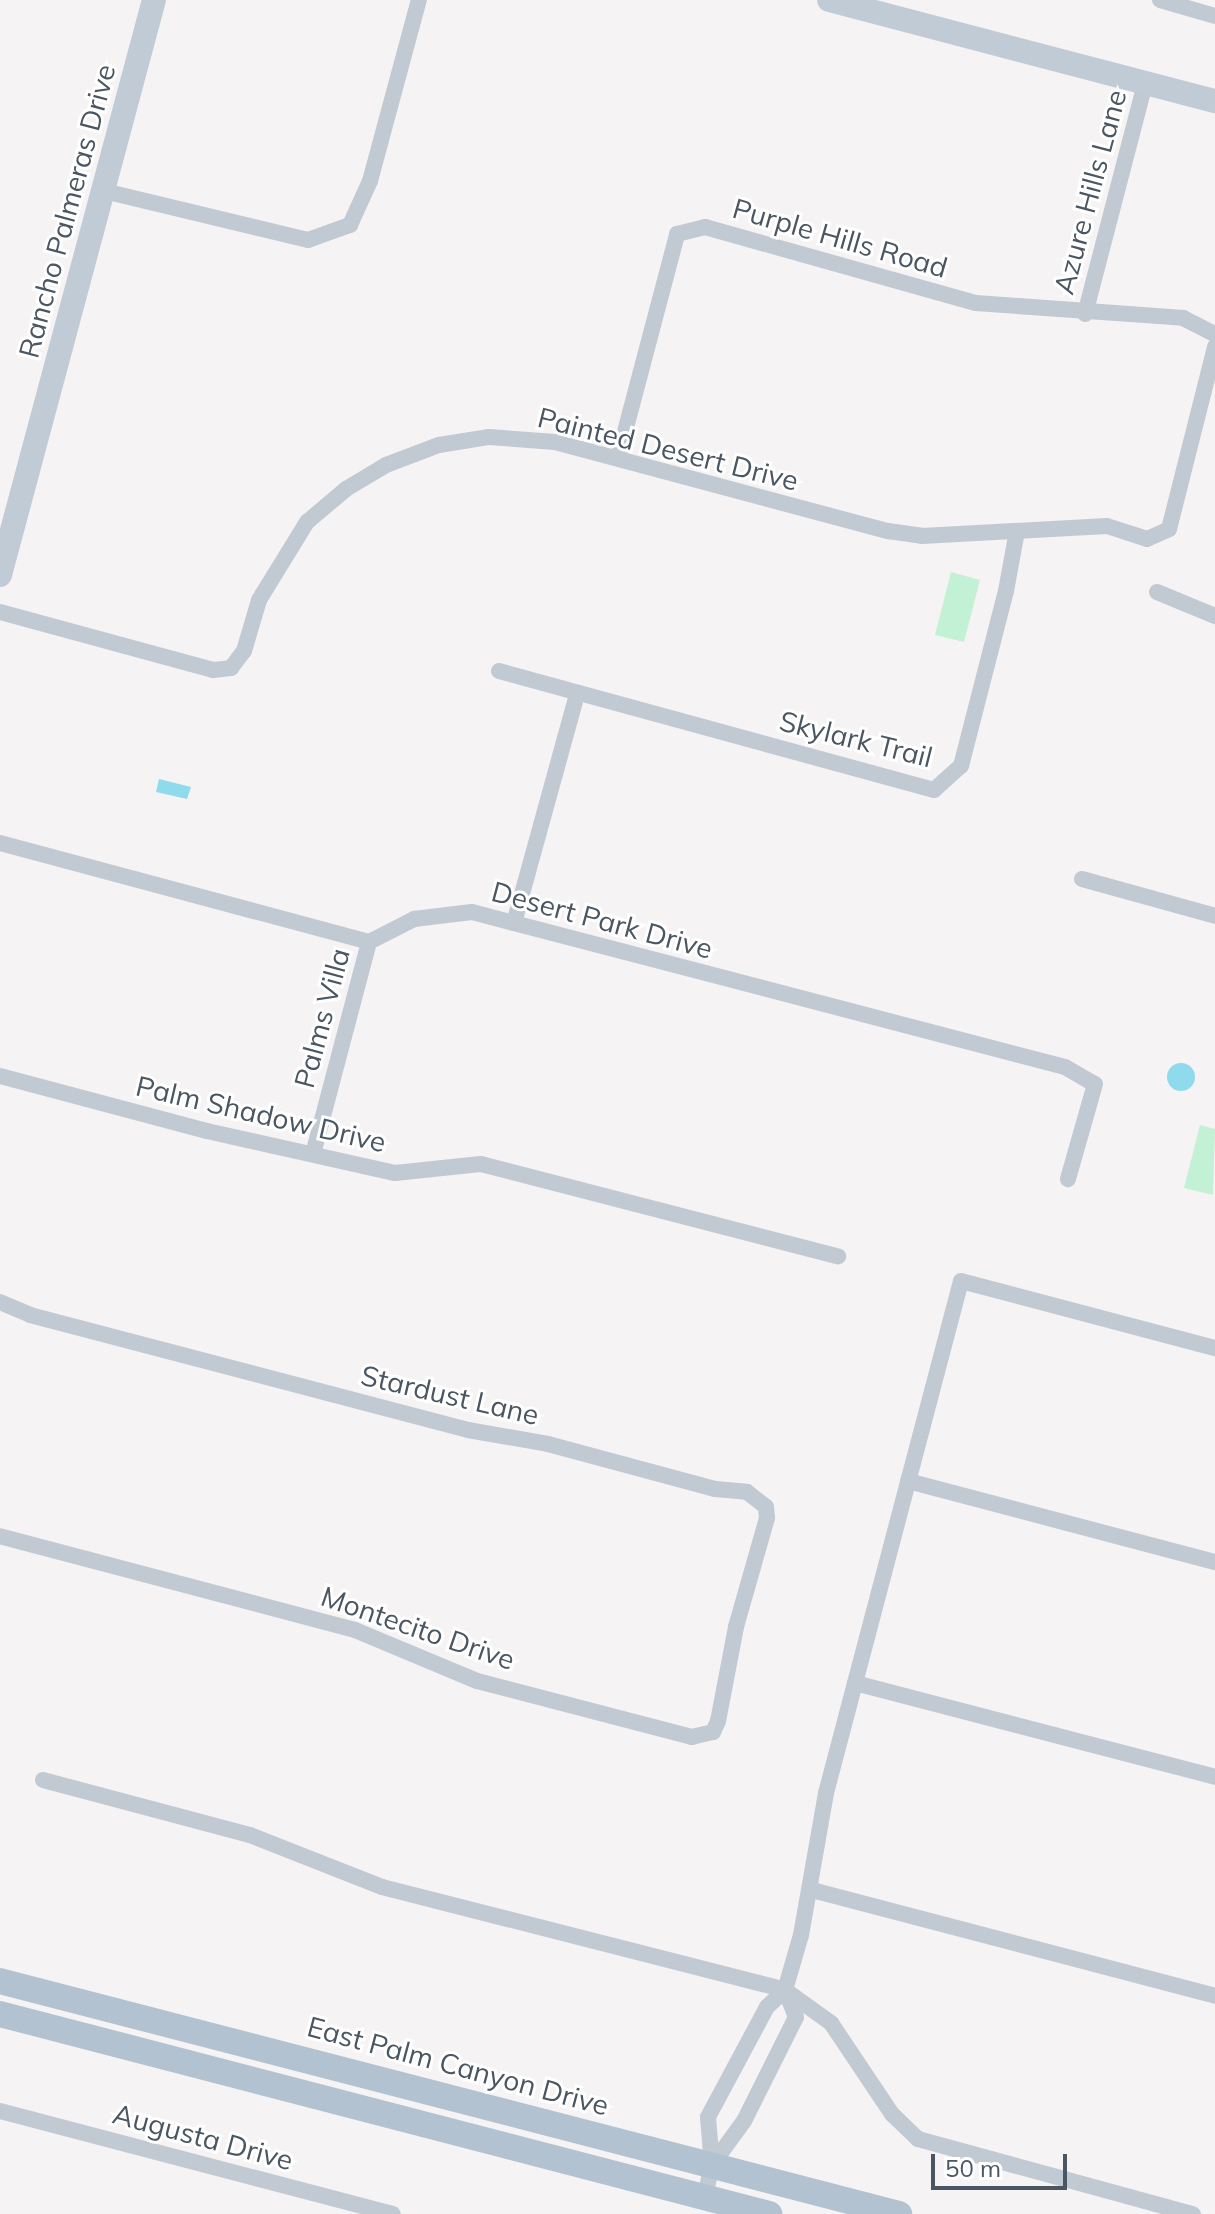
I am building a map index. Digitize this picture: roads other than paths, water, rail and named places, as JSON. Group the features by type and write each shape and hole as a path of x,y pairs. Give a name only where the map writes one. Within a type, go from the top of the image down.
{"main road":[{"name":"East Palm Canyon Drive","path":"0,1981 899,2214"},
{"path":"0,2014 769,2214"}],"street":[{"name":"Rancho Palmeras Drive","path":"0,575 154,0"},
{"path":"104,191 308,240 350,225 370,181 419,0"},
{"path":"829,0 1215,101"},
{"path":"1160,0 1215,16"},
{"name":"Azure Hills Lane","path":"1085,314 1145,83"},
{"name":"Purple Hills Road","path":"618,458 677,234 705,227 976,303 1085,314 1183,318 1215,334"},
{"name":"Painted Desert Drive","path":"0,612 213,670 231,668 244,651 259,600 307,522 346,489 386,465 439,445 489,437 555,442 888,531 922,536 1107,526 1147,539 1169,529 1214,355"},
{"name":"Skylark Trail","path":"499,671 934,790 961,766 1017,531"},
{"path":"1157,592 1215,616"},
{"path":"514,923 577,694"},
{"path":"0,843 369,942"},
{"path":"1082,879 1215,916"},
{"name":"Desert Park Drive","path":"369,942 414,919 472,912 1065,1067 1095,1084 1068,1179"},
{"name":"Palms Villa","path":"313,1154 369,942"},
{"name":"Palm Shadow Drive","path":"0,1076 395,1173 481,1164 838,1256"},
{"path":"705,2197 712,2165 708,2117 717,2094 767,2007 785,1990 812,1890 826,1793 961,1281 1215,1348"},
{"name":"Stardust Lane","path":"0,1302 30,1315 468,1430 548,1444 715,1489 747,1492 766,1507 767,1518 736,1627"},
{"path":"908,1481 1215,1562"},
{"name":"Montecito Drive","path":"0,1536 355,1630 477,1681 692,1737 713,1732 718,1721 736,1627"},
{"path":"855,1683 1215,1777"},
{"path":"43,1780 250,1835 382,1887 785,1990 831,2023 892,2114 918,2139 1193,2214"},
{"path":"812,1890 1215,1996"},
{"path":"712,2165 744,2121 796,2017 785,1990"},
{"name":"Augusta Drive","path":"0,2111 393,2214"}],"water":[{"path":"159,779 191,787 187,799 156,792"},
{"path":"1181,1063 1191,1067 1195,1077 1191,1087 1181,1091 1171,1087 1167,1077 1171,1067"}]}
